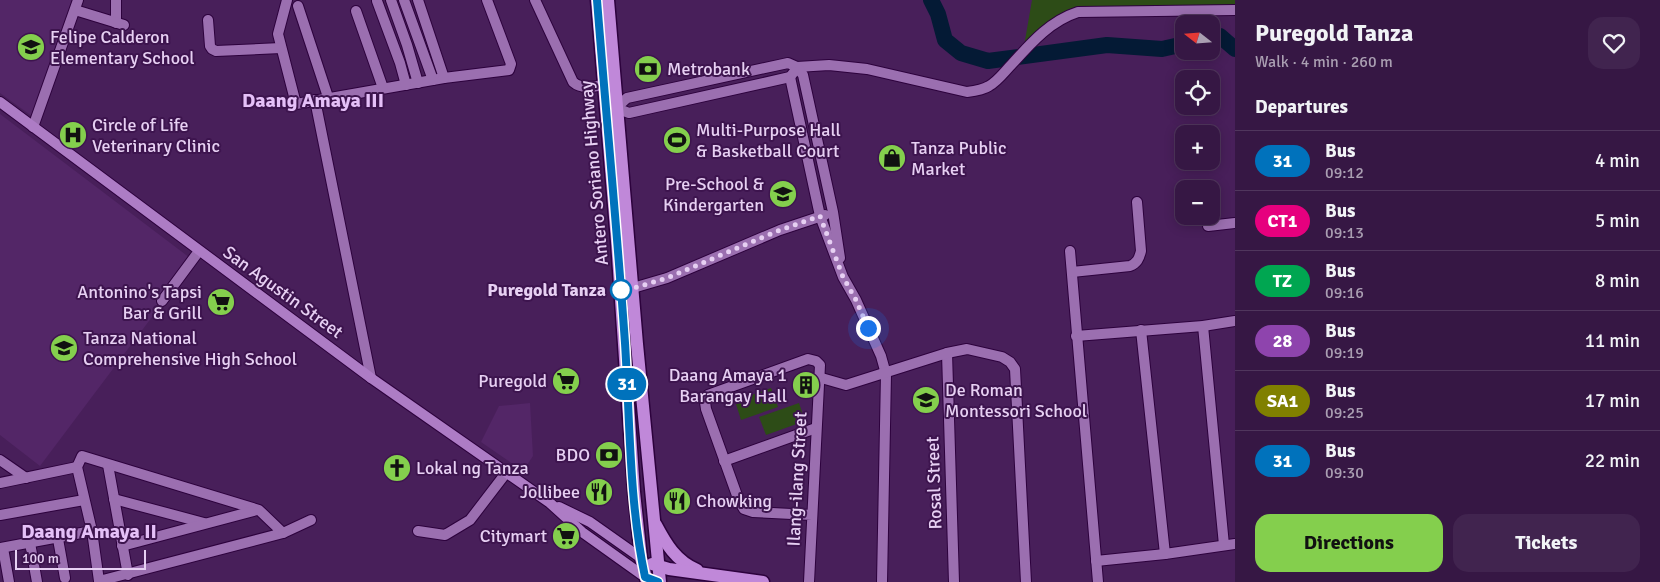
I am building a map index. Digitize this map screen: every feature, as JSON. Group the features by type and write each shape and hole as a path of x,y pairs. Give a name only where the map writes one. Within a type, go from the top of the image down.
{"main road":[{"name":"Antero Soriano Highway","path":"606,3 609,84 627,290 654,521 659,582"},
{"name":"San Agustin Street","path":"0,102 371,378 550,503 582,532 646,580"},
{"name":"Antero Soriano Highway","path":"627,290 634,492 641,558 646,580"},
{"name":"San Agustin Street","path":"550,503 590,522 641,558"},
{"path":"654,521 673,553 682,562 708,575"},
{"path":"641,558 657,566 763,582"},
{"path":"646,580 659,582"}],"street":[{"path":"34,127 77,5 120,24 116,0"},
{"path":"287,0 278,34 296,104 444,78 509,70 511,67 506,49 487,0"},
{"path":"391,0 418,83"},
{"path":"404,0 433,80"},
{"path":"418,0 444,78"},
{"path":"535,0 574,82 578,86 585,87 609,84"},
{"path":"377,1 400,63 406,85"},
{"path":"298,6 328,97"},
{"path":"356,10 383,88"},
{"path":"797,67 829,65 867,69 967,92 978,91 989,86 999,78 1031,43 1056,22 1078,12 1235,10"},
{"path":"208,20 210,46 216,51 281,48"},
{"path":"611,109 627,98 788,62 797,67 803,75 833,212 843,277"},
{"path":"611,109 629,113 790,77 797,67"},
{"path":"790,77 820,216 843,277 860,308 881,356 886,374 882,582"},
{"path":"315,100 371,378"},
{"path":"1072,272 1135,264 1140,258 1141,252 1136,202"},
{"path":"627,290 667,278 780,230 833,212"},
{"path":"1220,225 1235,223"},
{"path":"162,301 200,251"},
{"path":"1070,251 1098,582"},
{"path":"1076,336 1203,326 1235,321"},
{"path":"1203,326 1224,545"},
{"path":"1142,330 1165,554"},
{"path":"812,516 753,512 744,509 739,501 706,409 705,402 708,395 808,359 816,361 820,365 818,377 846,385 967,349 1002,357 1010,362 1015,369 1026,582"},
{"name":"Rosal Street","path":"947,354 954,582"},
{"name":"Ilang-ilang Street","path":"809,582 818,377"},
{"path":"724,461 816,428"},
{"path":"284,533 259,510 82,456 77,466 92,531 98,581 128,575 284,533 311,520"},
{"path":"0,460 26,478"},
{"path":"108,465 128,575"},
{"path":"0,483 77,466"},
{"path":"418,530 445,535 470,520 506,472"},
{"path":"114,498 205,523"},
{"path":"0,515 84,500"},
{"path":"122,546 259,510"},
{"path":"9,582 2,548 58,539 92,531"},
{"path":"58,539 65,578"},
{"path":"30,543 37,582"},
{"path":"1096,561 1235,544"}],"shaded area":[{"name":"Felipe Calderon Elementary School","path":"0,0 77,0 36,119 0,93"},
{"name":"Tanza National Comprehensive High School","path":"0,114 194,261 40,466 0,435"},
{"path":"530,403 533,456 523,471 481,442 499,406"}],"green space":[{"path":"1032,0 1235,0 1235,11 1078,12 1024,46"},
{"path":"771,388 778,407 741,420 735,401"},
{"path":"799,403 805,421 766,435 759,417"}],"waterway":[{"path":"931,0 938,14 945,40 961,53 988,61 1107,45 1162,49 1175,46"},
{"path":"1220,36 1235,49"}],"bus line":[{"name":"31","path":"597,0 625,343 634,492 641,558 645,577 658,582"}],"place":[{"name":"Felipe Calderon Elementary School","path":"31,47"},
{"name":"Metrobank","path":"648,69"},
{"name":"Circle of Life Veterinary Clinic","path":"73,135"},
{"name":"Multi-Purpose Hall & Basketball Court","path":"677,140"},
{"name":"Tanza Public Market","path":"892,158"},
{"name":"Pre-School & Kindergarten","path":"783,194"},
{"name":"Puregold Tanza","path":"621,290"},
{"name":"Antonino's Tapsi Bar & Grill","path":"221,302"},
{"name":"Tanza National Comprehensive High School","path":"64,348"},
{"name":"Puregold","path":"566,381"},
{"name":"Daang Amaya 1 Barangay Hall","path":"806,385"},
{"name":"De Roman Montessori School","path":"926,400"},
{"name":"BDO","path":"609,455"},
{"name":"Lokal ng Tanza","path":"397,468"},
{"name":"Jollibee","path":"599,492"},
{"name":"Chowking","path":"677,501"},
{"name":"Citymart","path":"566,536"}],"district":[{"name":"Daang Amaya III","path":"313,100"},
{"name":"Daang Amaya II","path":"89,531"}],"route":[{"path":"621,290 621,292 667,278 780,230 820,216 843,277 856,300 868,328"}]}
